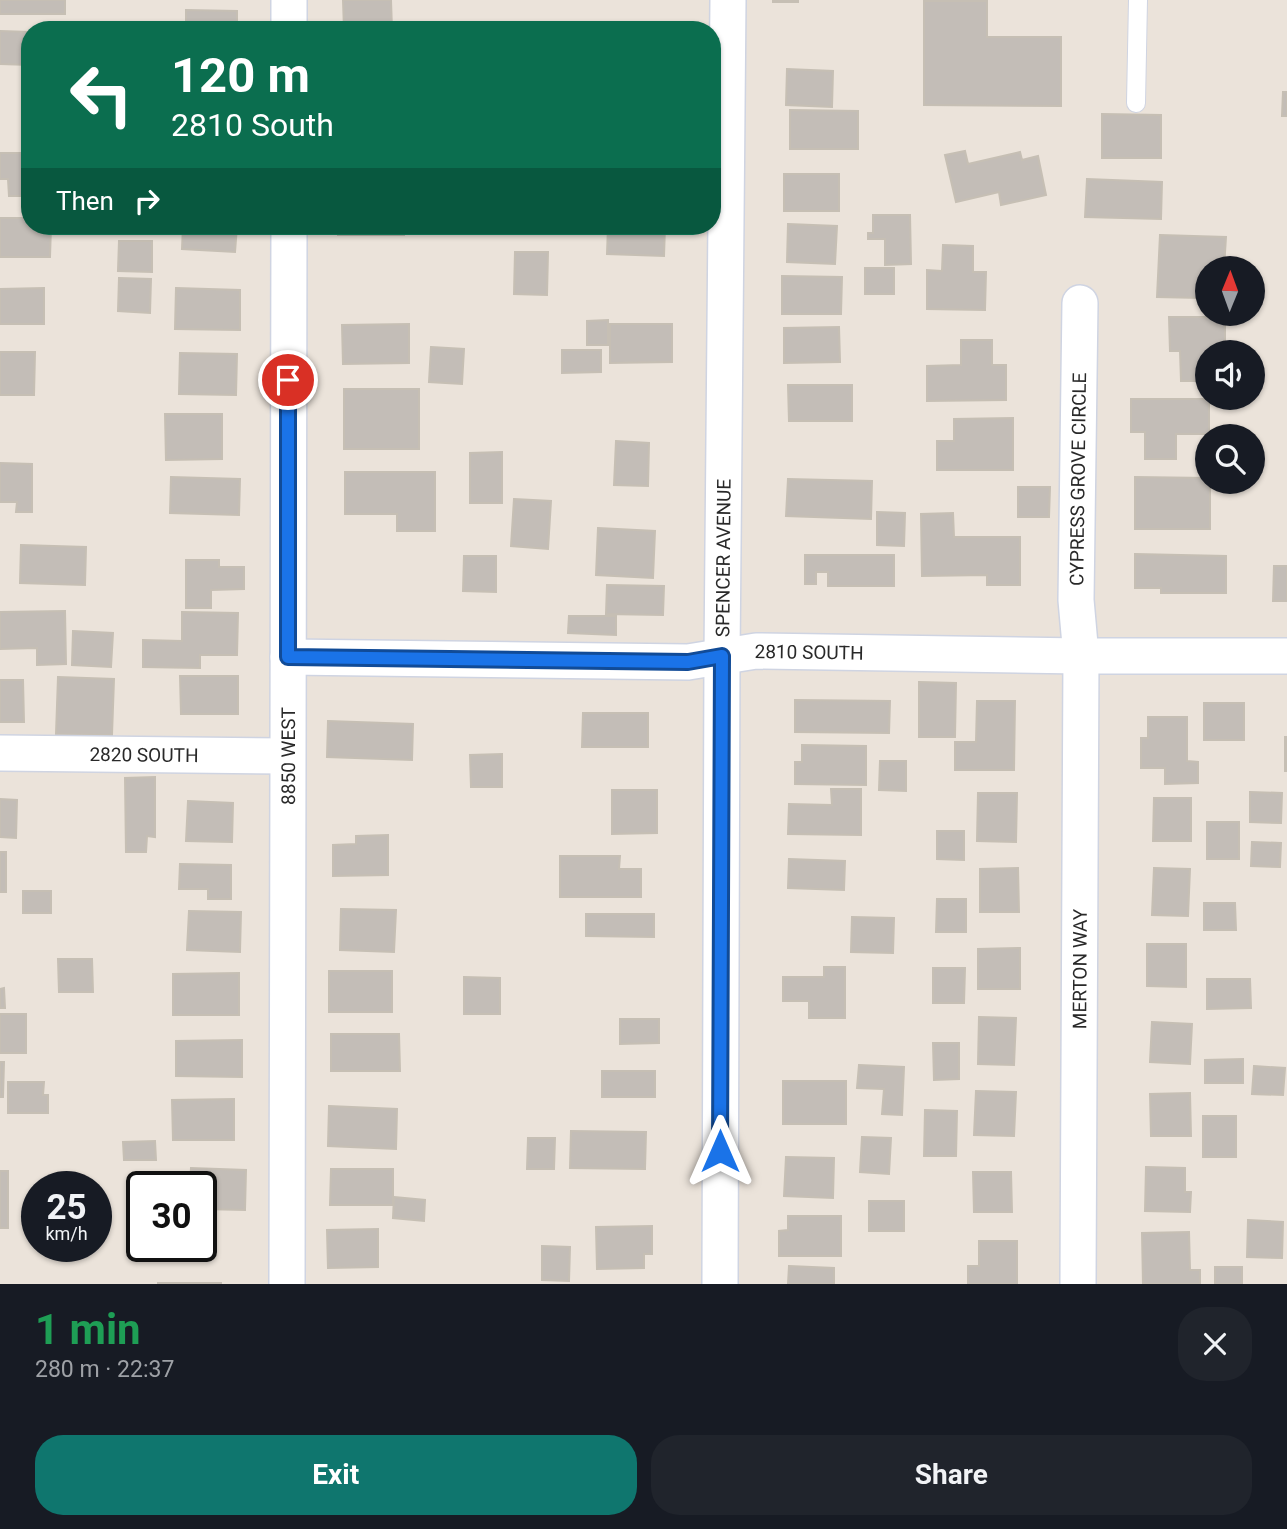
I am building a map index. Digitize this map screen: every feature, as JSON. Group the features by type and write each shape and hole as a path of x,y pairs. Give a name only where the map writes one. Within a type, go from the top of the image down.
{"street":[{"path":"289,0 289,21"},
{"name":"SPENCER AVENUE","path":"720,1284 728,0"},
{"name":"8850 WEST","path":"287,1284 289,235"},
{"name":"CYPRESS GROVE CIRCLE","path":"1080,303 1076,600 1081,656"},
{"name":"2810 SOUTH","path":"288,657 688,662 756,651 1287,656"},
{"name":"MERTON WAY","path":"1078,1284 1081,656"},
{"name":"2820 SOUTH","path":"0,753 287,756"}],"lane":[{"path":"1136,103 1138,0"}],"building":[{"path":"0,0 65,0 65,14 0,14"},
{"path":"343,0 391,0 392,21 344,21"},
{"path":"798,0 798,2 773,2"},
{"path":"924,1 987,1 987,37 1061,37 1061,106 924,105"},
{"path":"186,10 237,11 237,21 186,21"},
{"path":"0,31 21,32 21,65 0,64"},
{"path":"787,69 833,71 832,107 786,105"},
{"path":"1283,92 1287,92 1287,116 1282,116"},
{"path":"790,110 858,111 858,149 790,149"},
{"path":"1102,114 1161,115 1161,158 1102,158"},
{"path":"965,151 968,164 1020,152 1022,160 1038,156 1046,195 1001,205 999,192 956,202 945,155"},
{"path":"0,153 21,153 21,196 9,196 8,179 0,179"},
{"path":"784,174 839,174 839,211 784,211"},
{"path":"1087,179 1162,182 1161,219 1085,217"},
{"path":"873,215 910,215 911,264 885,265 885,239 868,239 868,233 873,233"},
{"path":"0,218 21,218 21,235 51,235 50,257 0,257"},
{"path":"788,224 837,226 835,264 787,262"},
{"path":"183,235 236,235 235,252 182,249"},
{"path":"608,235 665,235 664,256 607,254"},
{"path":"1160,235 1226,237 1225,256 1195,256 1195,298 1157,297"},
{"path":"119,241 152,241 152,272 118,271"},
{"path":"943,245 973,246 973,272 986,272 985,310 927,309 927,270 942,271"},
{"path":"515,252 548,252 547,295 514,294"},
{"path":"865,268 894,268 894,294 865,294"},
{"path":"782,276 842,277 841,314 782,314"},
{"path":"119,278 151,279 150,313 118,311"},
{"path":"44,288 44,324 0,324 0,289"},
{"path":"176,288 240,290 240,330 175,329"},
{"path":"1169,317 1195,317 1195,326 1225,326 1225,340 1195,340 1195,381 1181,381 1180,351 1170,351"},
{"path":"608,320 608,345 587,345 587,321"},
{"path":"409,324 409,363 343,364 342,325"},
{"path":"610,324 672,324 672,362 610,363"},
{"path":"839,327 840,362 784,363 784,328"},
{"path":"961,340 992,340 992,365 1006,365 1006,400 927,401 927,366 961,365"},
{"path":"431,347 464,349 462,384 429,382"},
{"path":"562,350 601,350 601,372 562,373"},
{"path":"0,352 35,352 34,395 0,395"},
{"path":"180,353 237,354 236,395 179,394"},
{"path":"788,385 852,385 852,421 789,421"},
{"path":"344,389 419,389 419,449 344,449"},
{"path":"1131,399 1195,399 1195,410 1209,410 1209,424 1195,424 1195,434 1176,434 1176,459 1145,459 1145,432 1131,432"},
{"path":"165,414 222,414 222,459 166,460"},
{"path":"1013,418 1013,470 937,470 937,441 954,441 954,419"},
{"path":"616,441 649,443 648,486 614,485"},
{"path":"502,452 502,503 470,503 470,453"},
{"path":"0,463 32,464 32,512 16,512 17,502 0,502"},
{"path":"345,472 435,472 435,531 397,531 397,514 345,514"},
{"path":"171,477 240,479 239,515 170,513"},
{"path":"1135,477 1195,478 1195,494 1210,494 1210,529 1135,529"},
{"path":"788,479 872,481 871,519 786,516"},
{"path":"1018,487 1050,487 1049,517 1018,517"},
{"path":"514,499 551,501 548,549 511,546"},
{"path":"877,512 905,513 904,546 877,545"},
{"path":"953,513 954,537 1020,537 1020,585 987,585 987,575 922,576 921,514"},
{"path":"598,528 655,531 653,578 596,575"},
{"path":"21,545 86,547 85,585 20,583"},
{"path":"1135,554 1226,556 1226,593 1161,593 1161,588 1135,588"},
{"path":"805,555 894,555 894,586 828,586 828,572 816,572 816,584 805,584"},
{"path":"464,556 496,556 496,592 463,591"},
{"path":"186,560 219,560 219,567 244,567 244,589 211,590 211,608 186,608"},
{"path":"1274,566 1287,566 1287,601 1273,601"},
{"path":"607,585 664,586 663,615 606,614"},
{"path":"65,611 66,664 37,665 37,648 0,649 0,612"},
{"path":"182,612 238,613 237,655 200,655 200,668 143,667 143,640 182,641"},
{"path":"569,616 616,616 616,635 568,633"},
{"path":"73,631 113,633 111,667 72,665"},
{"path":"180,676 238,676 238,714 181,714"},
{"path":"58,677 114,679 112,735 56,734"},
{"path":"0,680 23,680 24,722 0,722"},
{"path":"919,682 956,683 955,737 919,737"},
{"path":"795,700 890,701 889,733 795,732"},
{"path":"977,701 1015,701 1014,770 955,770 955,742 976,742"},
{"path":"1204,703 1244,703 1244,740 1204,740"},
{"path":"583,713 648,713 648,747 582,747"},
{"path":"1148,717 1187,717 1187,761 1198,762 1198,783 1165,784 1165,768 1141,768 1141,738 1148,738"},
{"path":"328,721 413,724 412,760 327,757"},
{"path":"1287,737 1287,771 1285,771"},
{"path":"802,745 866,746 866,785 795,784 795,762 802,762"},
{"path":"502,754 502,787 471,787 470,755"},
{"path":"880,761 906,761 906,791 879,790"},
{"path":"155,777 155,837 147,836 146,852 126,852 125,778"},
{"path":"831,789 861,789 861,835 788,834 789,804 832,805"},
{"path":"612,790 657,790 657,833 612,834"},
{"path":"1250,792 1282,793 1281,823 1250,822"},
{"path":"978,793 1017,793 1016,842 977,841"},
{"path":"1154,798 1191,798 1191,841 1153,841"},
{"path":"0,799 17,800 16,838 0,837"},
{"path":"188,801 233,803 232,842 186,841"},
{"path":"1207,822 1239,822 1239,859 1207,859"},
{"path":"937,831 964,831 964,860 937,859"},
{"path":"388,835 388,875 333,876 333,845 356,844 356,836"},
{"path":"1252,842 1281,843 1280,867 1251,866"},
{"path":"0,852 6,852 6,892 0,892"},
{"path":"560,856 620,856 619,869 641,869 641,897 560,897"},
{"path":"789,859 845,861 844,890 788,888"},
{"path":"180,864 231,865 231,899 208,899 208,889 179,889"},
{"path":"1018,868 1019,912 980,912 980,869"},
{"path":"1154,868 1190,869 1188,916 1152,915"},
{"path":"23,891 51,891 51,913 23,913"},
{"path":"937,899 966,899 966,932 936,932"},
{"path":"1204,903 1235,903 1236,930 1204,930"},
{"path":"341,909 396,910 394,952 340,950"},
{"path":"189,911 241,912 240,952 187,950"},
{"path":"586,914 654,914 654,937 586,936"},
{"path":"852,917 894,918 893,953 851,952"},
{"path":"1147,944 1186,944 1186,987 1147,986"},
{"path":"1020,948 1020,989 978,989 978,949"},
{"path":"58,959 92,959 93,992 59,992"},
{"path":"824,967 845,967 845,1018 809,1018 809,1001 783,1001 783,977 824,977"},
{"path":"933,968 965,968 964,1003 933,1003"},
{"path":"329,971 392,971 392,1012 329,1012"},
{"path":"239,973 239,1015 173,1015 173,974"},
{"path":"464,977 500,978 500,1014 464,1014"},
{"path":"1207,979 1250,979 1251,1008 1207,1009"},
{"path":"4,988 5,1008 0,1008 0,989"},
{"path":"0,1014 26,1014 26,1053 0,1053"},
{"path":"979,1017 1016,1018 1014,1065 978,1064"},
{"path":"620,1019 659,1019 659,1043 620,1044"},
{"path":"1152,1022 1192,1024 1190,1064 1150,1062"},
{"path":"331,1034 399,1034 400,1071 331,1071"},
{"path":"242,1040 242,1077 176,1076 176,1041"},
{"path":"933,1043 959,1043 959,1079 934,1080"},
{"path":"1243,1059 1243,1083 1205,1083 1205,1060"},
{"path":"0,1062 4,1062 3,1097 0,1097"},
{"path":"859,1065 904,1067 902,1115 882,1114 884,1089 857,1088"},
{"path":"1254,1066 1285,1068 1283,1095 1252,1094"},
{"path":"602,1071 655,1071 655,1097 602,1097"},
{"path":"783,1081 846,1081 846,1124 783,1124"},
{"path":"8,1082 44,1082 43,1095 48,1095 48,1113 8,1113"},
{"path":"976,1091 1016,1092 1014,1136 974,1135"},
{"path":"1190,1093 1191,1136 1151,1136 1150,1094"},
{"path":"234,1099 234,1140 173,1140 172,1100"},
{"path":"329,1106 397,1109 396,1149 328,1146"},
{"path":"925,1110 957,1111 956,1156 924,1156"},
{"path":"1203,1116 1236,1116 1236,1157 1203,1157"},
{"path":"571,1131 646,1132 645,1169 570,1168"},
{"path":"862,1137 891,1138 889,1174 860,1172"},
{"path":"528,1138 555,1138 554,1169 527,1169"},
{"path":"155,1141 156,1160 124,1160 123,1142"},
{"path":"786,1157 834,1158 833,1198 784,1196"},
{"path":"1146,1167 1185,1168 1185,1192 1191,1192 1190,1212 1145,1211"},
{"path":"191,1168 246,1170 245,1210 217,1209 217,1171 191,1171"},
{"path":"331,1169 393,1169 393,1205 330,1205"},
{"path":"0,1171 8,1171 8,1228 0,1228"},
{"path":"973,1172 1011,1172 1012,1212 974,1212"},
{"path":"394,1197 425,1200 424,1221 393,1218"},
{"path":"869,1201 904,1201 904,1231 869,1231"},
{"path":"788,1216 841,1216 841,1256 779,1256 779,1231 788,1230"},
{"path":"1248,1220 1283,1222 1282,1258 1247,1257"},
{"path":"652,1226 652,1254 644,1254 644,1268 597,1269 596,1227"},
{"path":"378,1229 378,1267 328,1268 327,1230"},
{"path":"1189,1232 1190,1270 1200,1270 1200,1284 1143,1284 1142,1233"},
{"path":"979,1241 1017,1241 1017,1284 968,1284 968,1266 979,1266"},
{"path":"542,1246 570,1247 569,1281 542,1280"},
{"path":"789,1266 834,1268 834,1284 788,1284"},
{"path":"1215,1267 1242,1267 1242,1284 1215,1284"},
{"path":"158,1283 222,1283 158,1284"}],"route":[{"path":"288,380 288,657 688,662 722,656 720,1151"}]}
